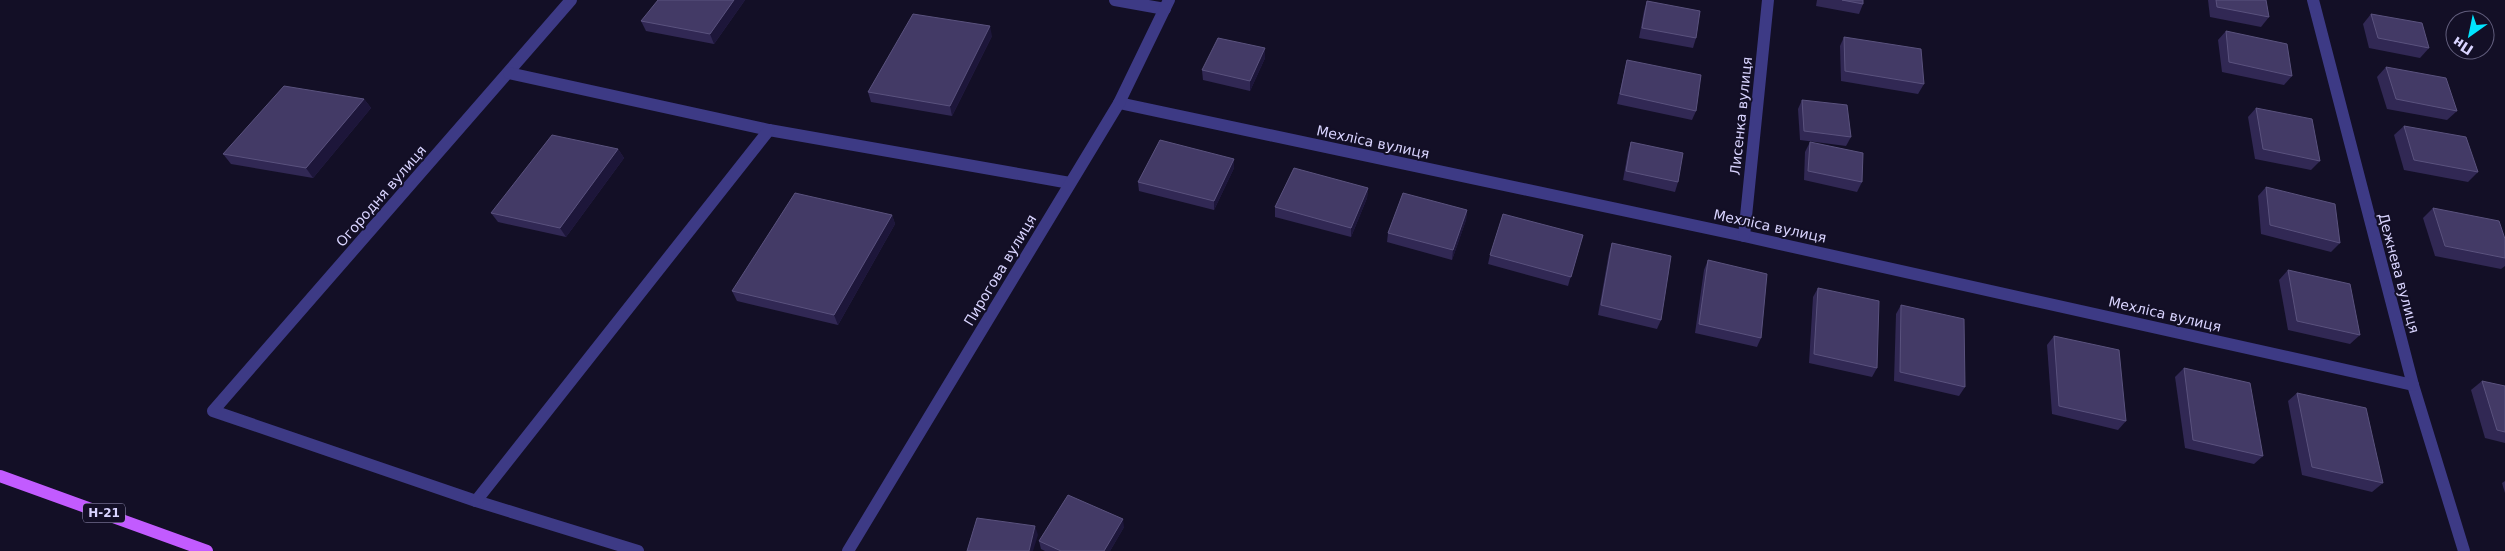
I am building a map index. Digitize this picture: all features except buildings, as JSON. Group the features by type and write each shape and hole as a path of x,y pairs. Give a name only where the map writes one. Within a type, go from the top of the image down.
{"main road":[{"name":"Н-21","path":"0,476 207,551"}],"street":[{"name":"Огородня вулиця","path":"476,501 214,412 571,0"},
{"path":"1115,0 1167,4"},
{"name":"Лисенка вулиця","path":"1744,236 1768,0"},
{"name":"Дежнева вулиця","path":"2313,0 2413,385 2464,551"},
{"name":"Пирогова вулиця","path":"848,551 1118,103 1167,4"},
{"path":"509,73 769,130 1070,183"},
{"name":"Мехліса вулиця","path":"1118,103 1744,236 2413,385"},
{"path":"638,551 476,501 769,130"}]}
